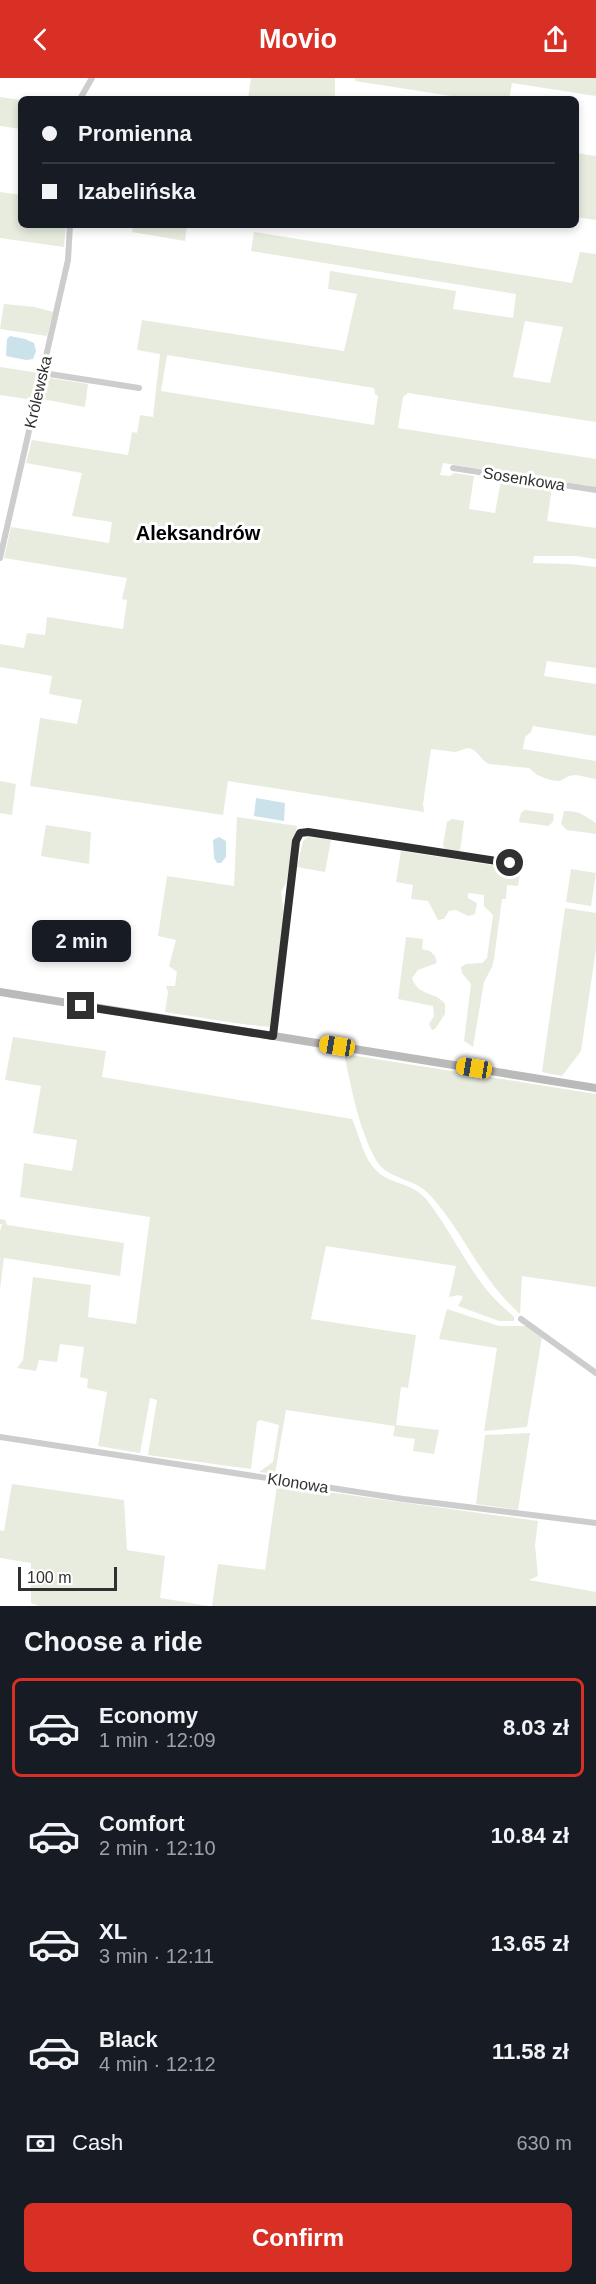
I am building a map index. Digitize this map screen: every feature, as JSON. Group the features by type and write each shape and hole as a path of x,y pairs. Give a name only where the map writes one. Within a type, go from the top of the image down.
{"street":[{"path":"82,96 92,78"},
{"name":"Królewska","path":"0,558 68,260 70,228"},
{"path":"43,373 139,388"},
{"name":"Sosenkowa","path":"453,468 596,490"},
{"path":"273,1036 296,841 300,833 308,832 510,863"},
{"path":"0,992 596,1088"},
{"path":"522,1319 596,1373"},
{"name":"Klonowa","path":"0,1437 380,1495 596,1523"}],"shaded area":[{"path":"251,78 335,78 335,96 248,96"},
{"path":"355,78 596,78 596,96 512,83 510,96 452,96 355,81"},
{"path":"0,97 18,100 18,129 0,126"},
{"path":"579,153 596,156 596,220 579,217"},
{"path":"0,192 18,195 18,228 66,228 64,247 0,238"},
{"path":"133,228 187,228 185,241 132,232"},
{"path":"254,232 572,283 580,252 596,254 596,422 408,393 403,397 398,428 596,459 596,487 443,463 440,475 450,476 454,473 474,476 469,509 495,513 501,480 552,488 547,521 596,528 596,559 576,556 534,556 533,563 596,567 596,668 547,661 544,676 596,684 596,736 533,726 531,732 525,737 523,749 596,761 596,779 576,775 560,781 550,780 537,775 529,768 489,764 475,751 468,748 455,752 431,749 423,804 424,812 228,781 223,815 30,786 40,718 77,724 82,700 49,694 52,676 0,667 0,644 24,648 27,633 45,635 47,617 123,629 127,600 122,599 127,578 4,558 11,527 109,543 112,522 72,516 82,473 26,463 32,440 128,455 132,432 137,433 140,415 153,417 160,354 137,350 142,320 344,351 357,294 328,289 330,271 456,291 453,309 513,318 516,294 251,251","holes":["525,321 563,327 550,383 513,377","167,355 374,388 378,396 374,425 161,391"]},
{"path":"4,304 35,307 53,312 47,336 0,329"},
{"path":"0,367 39,373 33,400 0,395"},
{"path":"50,378 88,384 85,407 42,399 46,381"},
{"path":"0,781 16,784 12,815 0,813"},
{"path":"525,810 554,814 553,822 548,826 519,822 521,813"},
{"path":"564,811 578,813 596,823 596,834 567,830 561,824"},
{"path":"237,817 297,826 286,883 281,892 284,914 270,1027 165,1012 168,992 166,986 175,986 177,972 169,966 176,940 158,936 167,876 234,886"},
{"path":"452,819 464,821 460,852 445,850 443,845 447,822"},
{"path":"46,825 91,832 89,864 41,856"},
{"path":"308,837 331,840 325,872 297,867 303,841"},
{"path":"401,851 504,867 508,872 520,874 518,886 507,885 506,899 502,899 494,959 484,982 473,1047 464,1041 471,984 462,973 461,967 466,964 482,963 487,958 493,915 484,906 484,895 468,893 468,898 477,903 475,914 468,916 456,910 449,911 444,919 438,920 428,901 411,899 413,885 396,882"},
{"path":"571,869 596,873 591,906 566,902"},
{"path":"565,908 596,913 596,949 581,1051 562,1076 542,1072"},
{"path":"406,937 423,939 422,949 430,951 437,963 418,970 412,978 419,989 437,997 445,1004 445,1014 432,1030 429,1024 434,1016 433,1006 398,999"},
{"path":"13,1037 106,1051 102,1077 352,1119 371,1164 386,1178 414,1189 426,1199 482,1284 514,1317 514,1321 499,1321 458,1306 463,1297 459,1295 449,1297 456,1266 326,1246 311,1319 416,1335 408,1388 401,1387 396,1425 439,1430 434,1454 413,1451 415,1439 393,1436 395,1426 286,1410 275,1474 259,1472 273,1462 279,1425 260,1420 257,1422 251,1469 148,1455 157,1400 150,1398 140,1453 98,1446 107,1392 87,1388 88,1379 80,1377 84,1347 60,1344 57,1362 39,1360 36,1371 17,1368 23,1360 33,1277 91,1285 88,1317 136,1324 150,1217 20,1197 24,1163 72,1171 77,1140 33,1133 41,1086 5,1080"},
{"path":"344,1054 596,1094 596,1287 522,1276 520,1314 494,1286 429,1194 416,1185 386,1171 376,1160 360,1121"},
{"path":"0,1219 5,1220 7,1225 124,1243 120,1276 4,1258 0,1289 2,1224 0,1224"},
{"path":"447,1309 499,1326 527,1326 542,1337 527,1427 484,1431 497,1348 439,1339"},
{"path":"530,1433 518,1510 476,1504 485,1435"},
{"path":"12,1484 124,1500 127,1550 165,1556 160,1598 209,1606 39,1606 31,1603 31,1563 0,1558 0,1530 4,1531"},
{"path":"277,1485 538,1521 535,1545 538,1576 529,1580 596,1592 596,1606 212,1606 218,1564 265,1570"}],"water":[{"path":"10,336 34,343 36,351 33,359 6,356 7,339"},
{"path":"256,798 285,803 284,821 254,816"},
{"path":"219,837 226,841 226,857 221,863 217,863 214,858 213,840"}],"district":[{"name":"Aleksandrów","path":"198,533"}],"route":[{"path":"81,1006 273,1036 296,841 298,835 303,832 510,863"}]}
